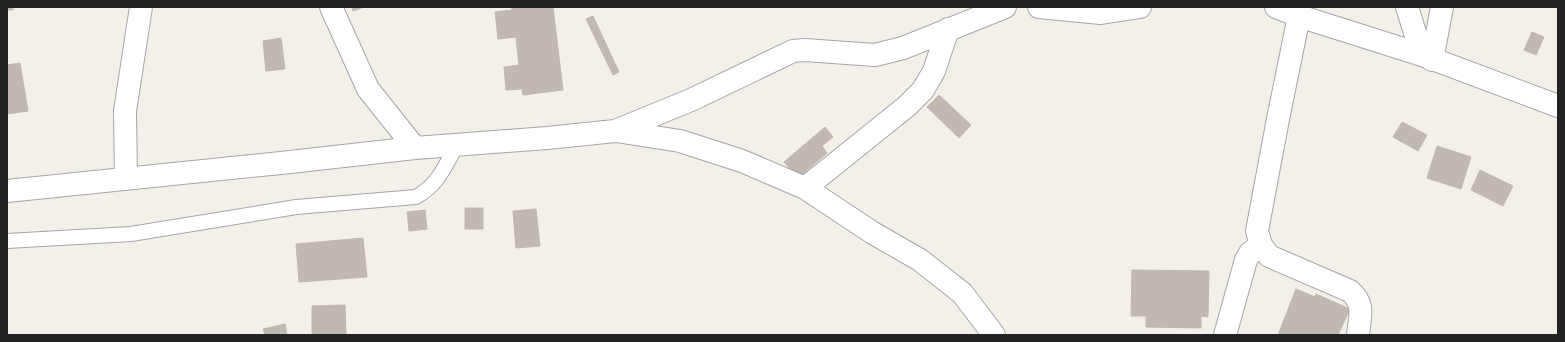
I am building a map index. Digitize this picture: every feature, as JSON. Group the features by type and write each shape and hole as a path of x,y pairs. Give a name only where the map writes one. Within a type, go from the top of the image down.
{"street":[{"path":"126,179 125,111 141,7"},
{"path":"331,7 368,89 415,148"},
{"path":"615,131 691,100 793,51 805,50 875,55 903,48 1005,7"},
{"path":"1039,7 1101,13 1140,7"},
{"path":"1276,7 1427,58 1558,106"},
{"path":"1407,7 1427,58"},
{"path":"1427,58 1442,7"},
{"path":"1299,16 1257,232 1261,245 1269,256 1350,290 1358,298 1361,310 1358,335"},
{"path":"805,188 907,106 923,90 934,71 948,29"},
{"path":"7,191 415,148 547,138 615,131 680,141 742,161 805,188 872,233 920,260 962,293 994,335"},
{"path":"1225,335 1246,260 1250,253 1261,245"}],"lane":[{"path":"7,241 132,234 296,207 416,197 428,190 438,179 457,145"}],"building":[{"path":"7,7 13,7 13,10 7,10"},
{"path":"352,7 364,7 353,11"},
{"path":"512,7 553,7 563,90 523,95 522,89 506,90 504,67 519,65 516,37 498,39 495,12 512,10"},
{"path":"593,16 619,72 613,75 586,19"},
{"path":"1532,32 1544,37 1536,55 1524,50"},
{"path":"281,38 285,69 266,71 263,41"},
{"path":"20,63 28,111 7,114 7,65"},
{"path":"939,95 971,125 959,138 927,107"},
{"path":"1402,122 1427,135 1418,151 1393,137"},
{"path":"825,127 833,137 822,146 827,153 798,178 784,162"},
{"path":"1437,146 1471,157 1461,189 1427,178"},
{"path":"1480,170 1513,186 1503,206 1471,190"},
{"path":"465,208 483,208 483,229 465,229"},
{"path":"536,209 540,246 516,248 513,211"},
{"path":"425,210 427,229 409,231 407,212"},
{"path":"363,238 367,277 299,282 296,244"},
{"path":"1132,270 1209,271 1208,317 1201,316 1201,328 1146,327 1146,316 1131,316"},
{"path":"1296,289 1315,297 1316,294 1350,309 1338,335 1278,335"},
{"path":"345,305 346,335 312,335 312,306"},
{"path":"285,324 287,335 265,335 263,329"}]}
